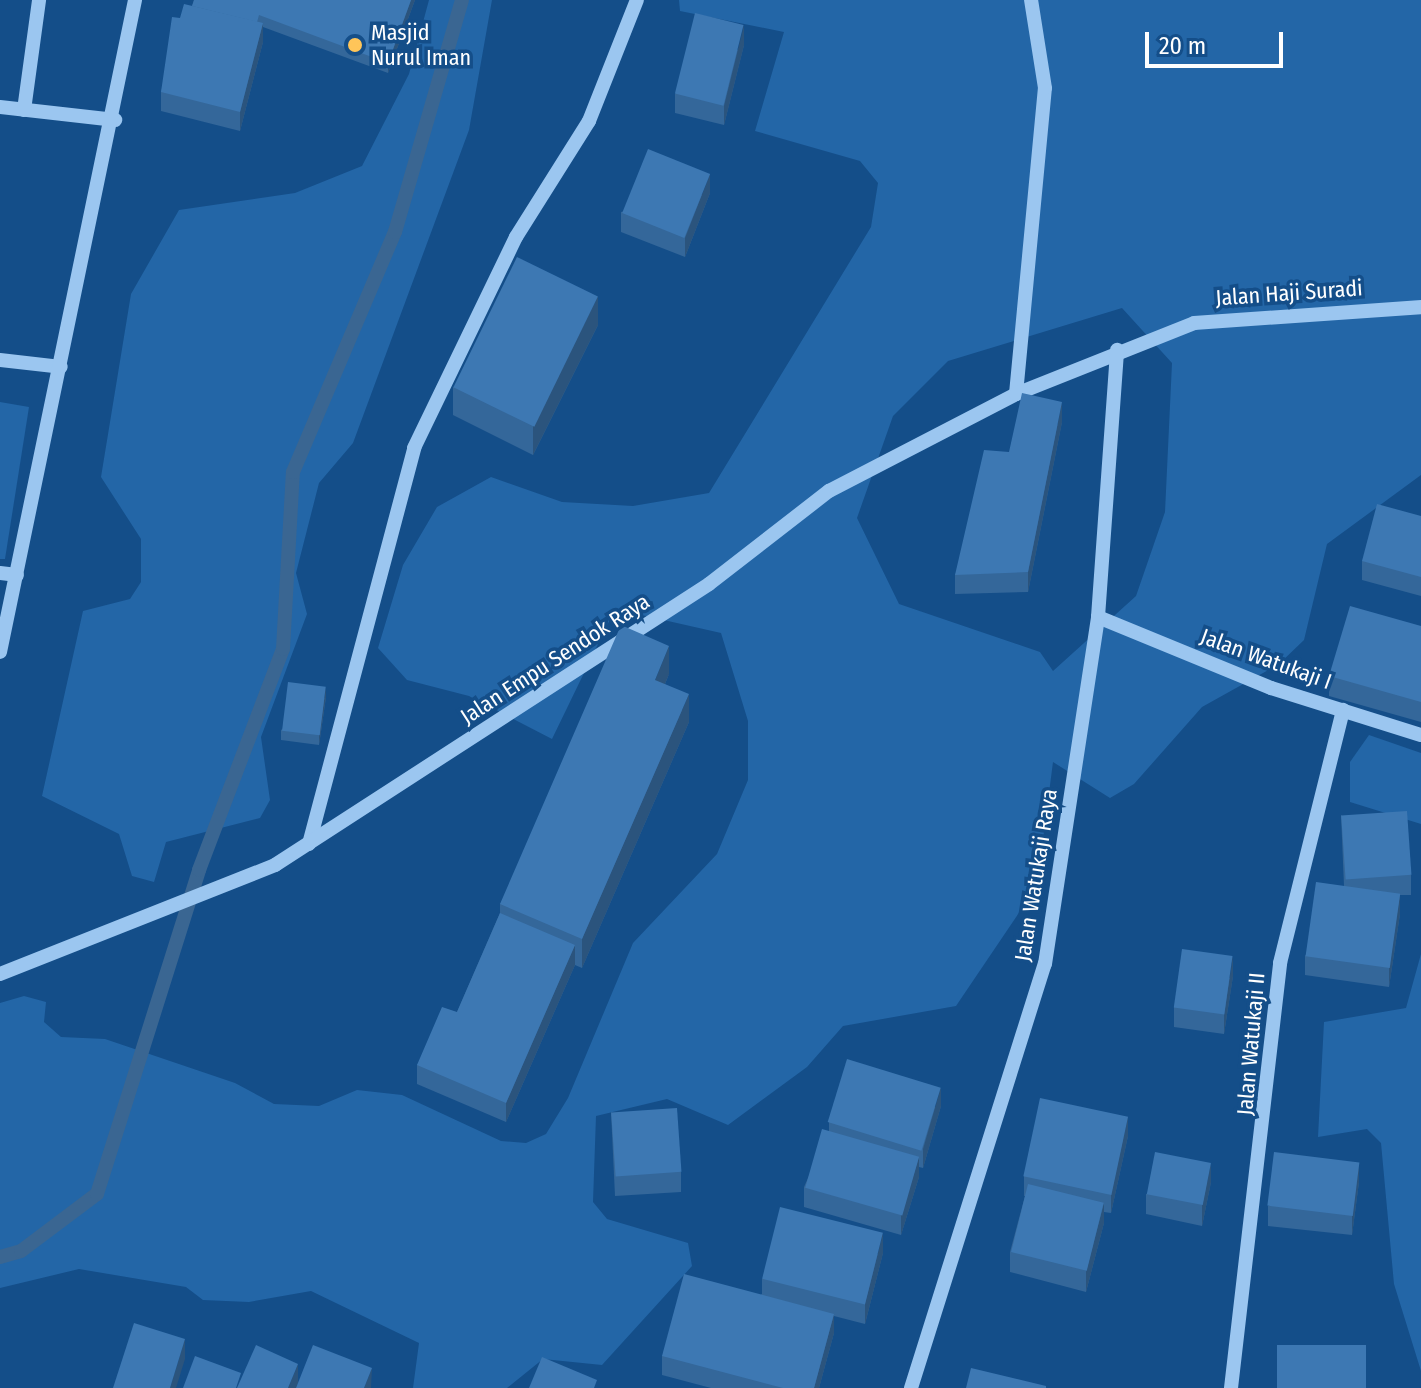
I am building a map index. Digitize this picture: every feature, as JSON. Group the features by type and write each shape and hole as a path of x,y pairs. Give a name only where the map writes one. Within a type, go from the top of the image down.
{"street":[{"path":"24,110 39,0"},
{"path":"0,652 115,120 135,0"},
{"path":"309,844 414,448 516,237 589,121 637,0"},
{"path":"1016,394 1045,88 1031,0"},
{"path":"0,107 115,120"},
{"name":"Jalan Haji Suradi","path":"1117,350 1224,318 1421,307"},
{"name":"Jalan Empu Sendok Raya","path":"0,974 275,865 709,584 829,491 1016,394 1117,350"},
{"name":"Jalan Watukaji Raya","path":"911,1388 1045,964 1098,617 1117,350"},
{"path":"0,360 61,367"},
{"path":"0,573 17,575"},
{"name":"Jalan Watukaji I","path":"1098,617 1343,710 1421,735"},
{"name":"Jalan Watukaji II","path":"1231,1388 1280,963 1343,710"}],"shaded area":[{"path":"429,0 492,0 469,130 353,443 319,483 296,573 307,614 261,737 270,800 260,818 166,842 154,882 132,876 119,834 42,796 83,611 130,599 141,582 141,539 101,477 131,294 179,210 295,193 362,166 409,74"},
{"path":"679,0 1421,0 1421,475 1327,544 1304,640 1279,664 1202,707 1134,784 1110,798 1053,762 1037,886 956,1006 843,1026 807,1067 728,1125 667,1099 596,1116 593,1202 607,1219 688,1243 692,1266 602,1365 543,1359 507,1388 413,1388 419,1343 311,1291 249,1302 203,1300 186,1287 79,1269 0,1288 0,1003 24,996 46,1002 44,1022 61,1037 105,1039 235,1083 274,1104 319,1106 357,1090 402,1095 501,1141 526,1143 546,1134 568,1098 633,943 717,854 748,780 748,721 721,633 615,609 552,739 469,696 407,680 378,648 403,565 437,507 491,477 562,502 633,506 709,493 871,227 878,183 860,161 755,131 784,32 680,11","holes":["1122,308 1172,363 1165,512 1136,596 1053,671 1040,652 899,604 857,518 893,416 948,361"]},
{"path":"0,402 29,407 5,559 0,559"},
{"path":"1369,735 1421,753 1421,824 1350,802 1350,762"},
{"path":"1421,954 1421,1371 1394,1284 1381,1143 1367,1129 1318,1137 1324,1022 1406,1008"}],"building":[{"name":"Masjid Nurul Iman","path":"194,0 411,0 388,63 259,15 257,22 192,6"},
{"path":"184,4 263,23 240,112 161,92 172,17 180,18"},
{"path":"695,13 744,25 723,106 675,94"},
{"path":"648,149 710,174 684,238 622,213"},
{"path":"517,257 598,296 534,427 453,387"},
{"path":"1022,393 1062,402 1028,572 955,575 984,450 1009,452"},
{"path":"1377,504 1421,516 1421,577 1362,561"},
{"path":"1350,606 1421,626 1421,702 1329,676"},
{"path":"621,625 669,646 655,680 689,694 582,939 500,904"},
{"path":"288,682 326,687 320,735 282,731"},
{"path":"1407,811 1411,875 1346,879 1341,816"},
{"path":"1316,882 1400,894 1390,968 1306,956"},
{"path":"500,913 575,945 506,1103 417,1065 442,1007 457,1012"},
{"path":"1182,949 1233,956 1224,1015 1174,1007"},
{"path":"847,1059 941,1088 921,1151 828,1122"},
{"path":"1040,1098 1128,1117 1111,1195 1023,1176"},
{"path":"677,1108 681,1172 616,1176 611,1113"},
{"path":"822,1129 919,1157 902,1215 805,1188"},
{"path":"1155,1152 1211,1163 1203,1205 1147,1194"},
{"path":"1274,1152 1359,1162 1353,1216 1267,1206"},
{"path":"1028,1184 1104,1203 1087,1271 1011,1252"},
{"path":"780,1207 883,1233 865,1304 762,1279"},
{"path":"684,1274 834,1314 814,1388 783,1388 662,1356"},
{"path":"134,1323 185,1339 170,1388 113,1388"},
{"path":"256,1345 298,1364 288,1388 237,1388"},
{"path":"313,1345 372,1368 364,1388 296,1388"},
{"path":"1277,1345 1366,1345 1366,1388 1277,1388"},
{"path":"195,1356 241,1373 236,1388 183,1388"},
{"path":"542,1357 597,1380 594,1388 529,1388"},
{"path":"971,1368 1046,1386 1046,1388 966,1388"}],"waterway":[{"path":"0,1257 21,1251 97,1194 199,870 283,649 293,472 395,232 462,0"}],"place":[{"name":"Masjid Nurul Iman","path":"355,45"}]}
